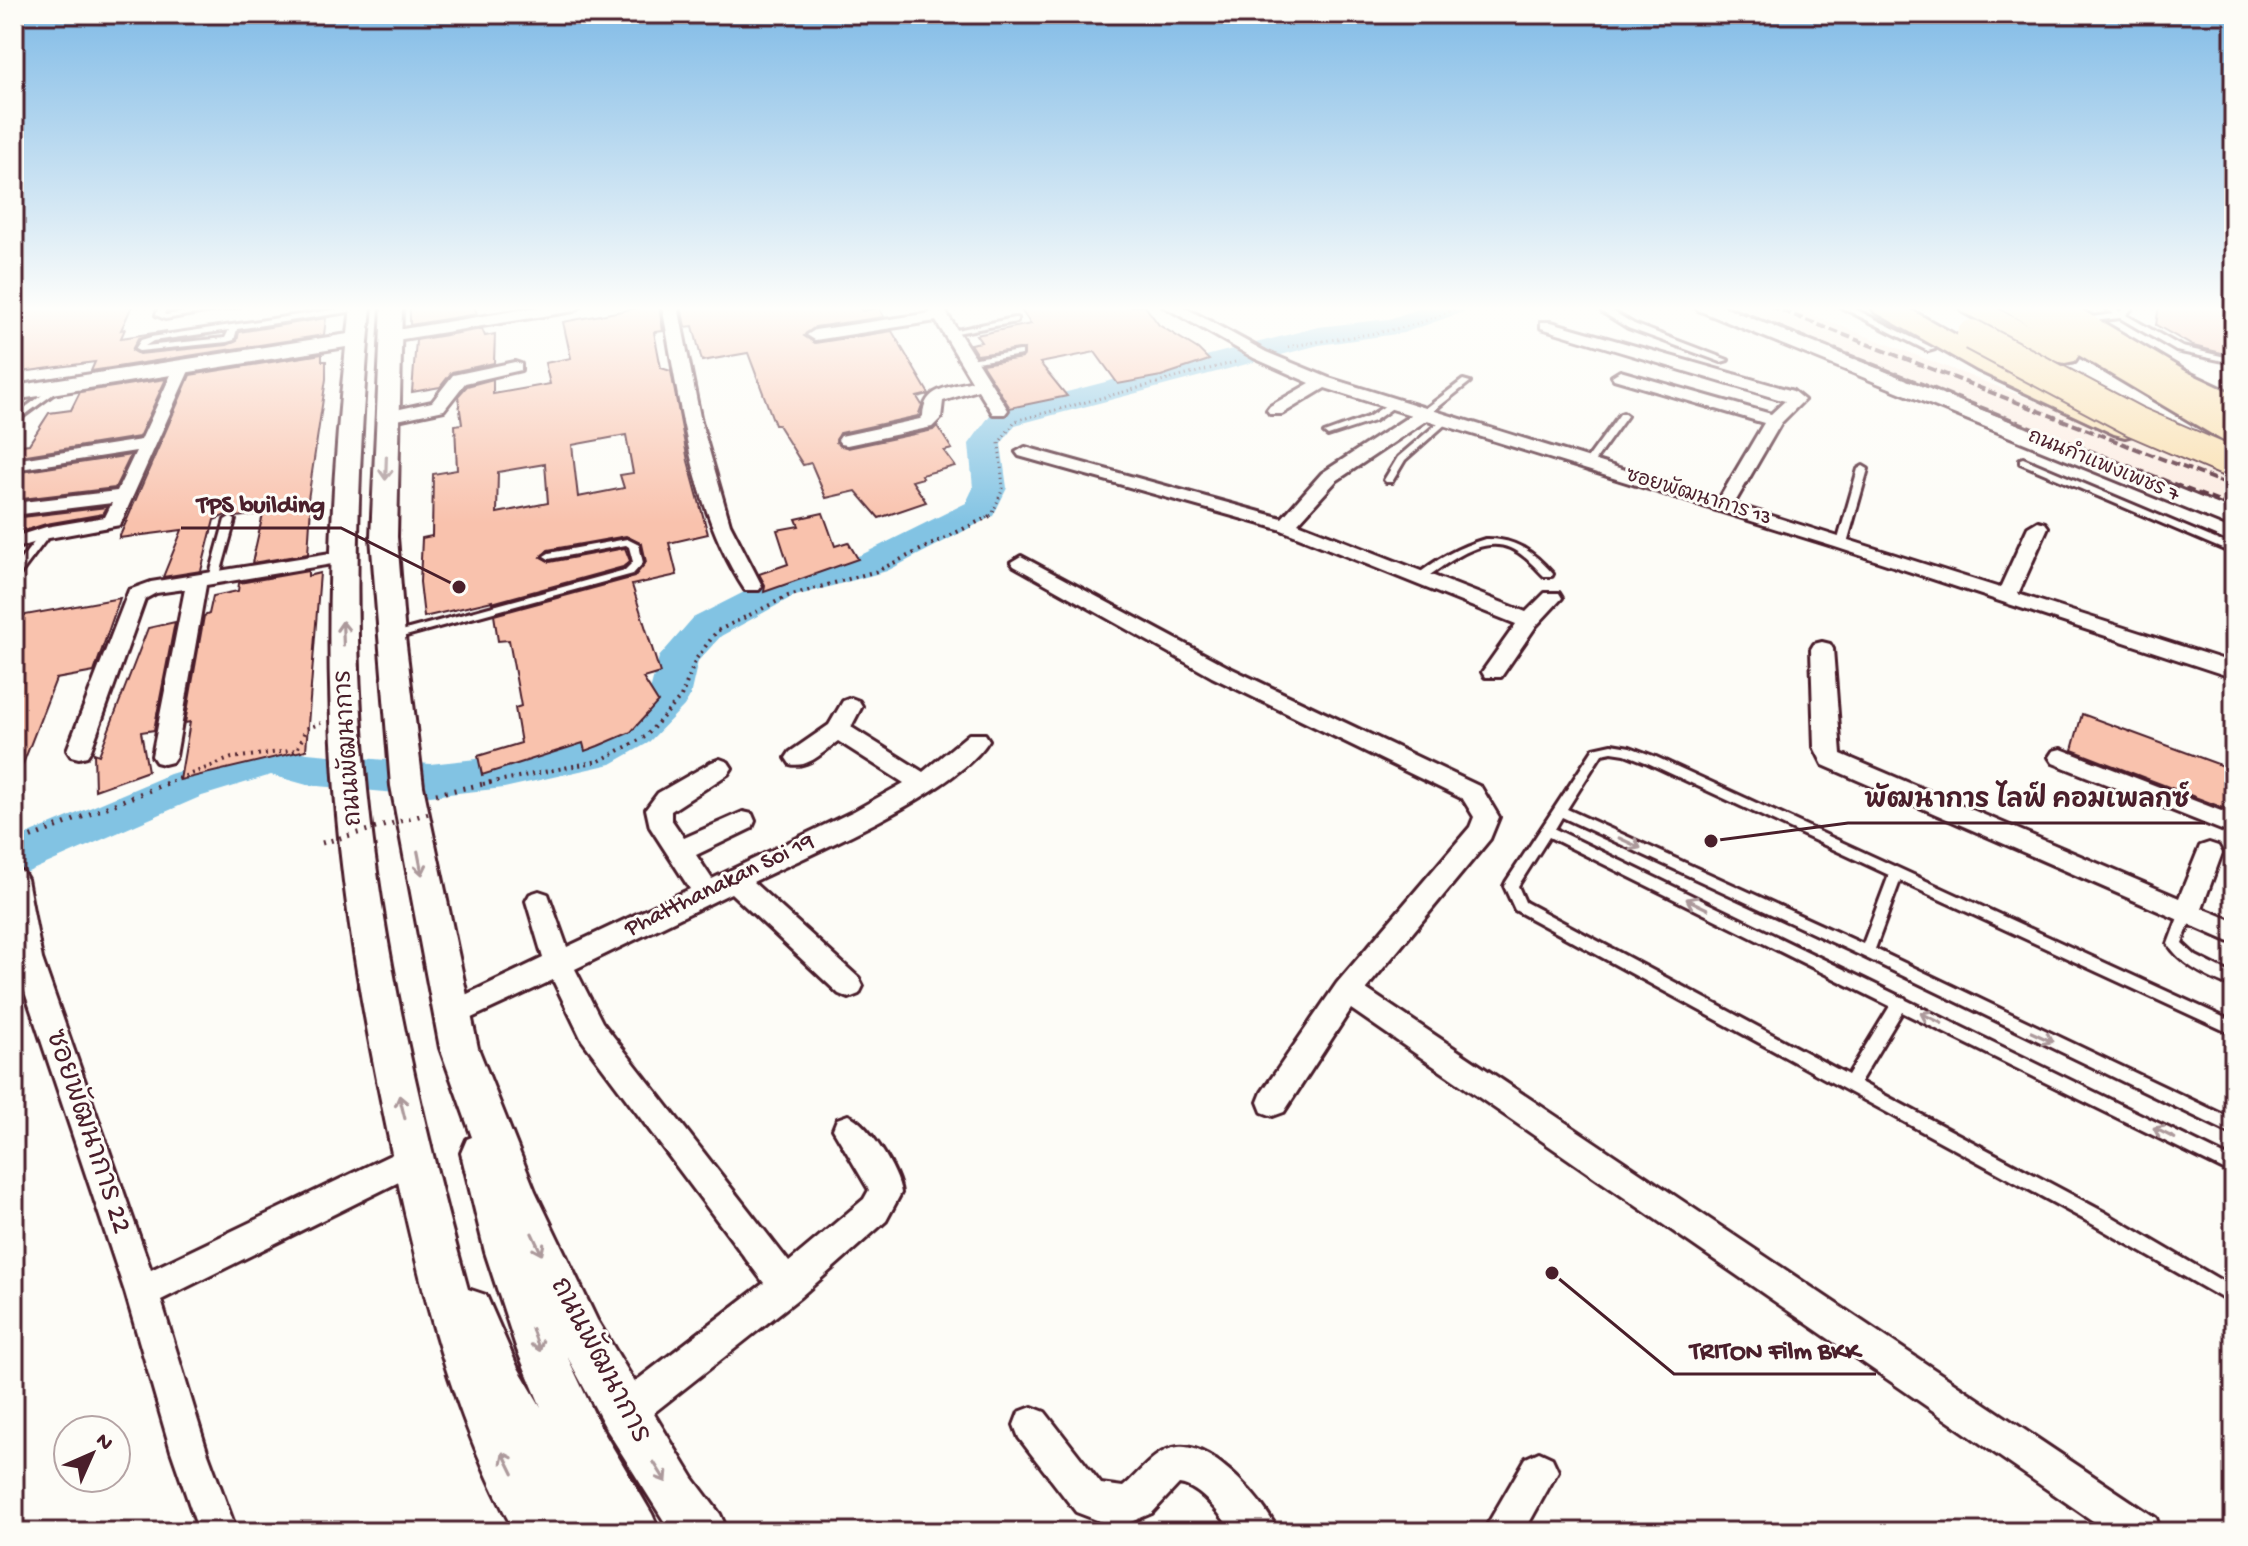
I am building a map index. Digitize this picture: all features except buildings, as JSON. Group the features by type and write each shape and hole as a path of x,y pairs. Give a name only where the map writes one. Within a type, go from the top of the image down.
{"highway":[{"path":"2011,378 2092,414 2234,466"},
{"path":"2065,378 2134,421 2234,466"},
{"path":"2118,378 2162,397"},
{"path":"2152,378 2234,423"}],"main road":[{"path":"14,393 108,378"},
{"name":"ถนนพัฒนาการ","path":"354,378 343,557 347,726 351,793 369,935 395,1079 447,1301 480,1402 543,1532"},
{"name":"ถนนพัฒนาการ","path":"389,378 384,537 391,637 402,734 423,795 456,1032 497,1221 536,1339 594,1463 634,1532"},
{"name":"ถนนกำแพงเพชร 7","path":"1883,378 2234,520"},
{"path":"2130,378 2234,436"},
{"path":"2180,378 2234,404"},
{"name":"ถนนพัฒนาการ","path":"456,1032 517,1200 581,1336 675,1496 702,1532"},
{"name":"ถนนพัฒนาการ","path":"417,1172 500,1383 584,1532"}],"street":[{"path":"14,543 46,533 111,522 177,378"},
{"path":"388,417 438,406 463,378"},
{"path":"684,378 692,422 720,524 752,586"},
{"path":"979,378 999,410"},
{"name":"ซอยพัฒนาการ 13","path":"1314,378 1842,543 2234,671"},
{"path":"1628,378 1774,420"},
{"path":"1723,507 1774,420 1796,400 1729,378"},
{"path":"2028,378 2234,453"},
{"path":"1276,410 1323,382"},
{"path":"847,440 926,423 932,418 932,403 937,397 982,383"},
{"path":"1286,525 1329,477 1424,414"},
{"path":"14,465 147,444"},
{"path":"1025,452 1286,525 1529,621"},
{"path":"14,509 124,496"},
{"path":"2007,596 2038,527"},
{"path":"79,750 133,598 145,589 343,557"},
{"path":"1021,562 1220,672 1472,793 1481,803 1487,817 1481,832 1347,991 1273,1102"},
{"path":"164,756 206,579"},
{"path":"1493,672 1529,621 1552,598"},
{"path":"1822,649 1826,747 1831,759 2138,895 2234,933"},
{"path":"798,758 838,730 851,706"},
{"path":"838,730 923,783"},
{"name":"Phatthanakan Soi 19","path":"456,1032 559,964 863,818 940,773 977,740"},
{"path":"2061,757 2234,826"},
{"path":"707,893 659,820 658,809 667,799 720,768"},
{"path":"680,851 743,821"},
{"path":"2187,912 2209,853"},
{"path":"733,879 849,986"},
{"name":"ซอยพัฒนาการ 22","path":"14,880 28,959 142,1292 189,1451 218,1532"},
{"path":"539,901 559,964 598,1041 787,1286"},
{"path":"1347,991 2142,1532"},
{"path":"624,1413 787,1286 875,1210 885,1193 884,1183 848,1129"},
{"path":"142,1292 417,1172"},
{"path":"1032,1425 1089,1499 1106,1508 1128,1508 1168,1470 1179,1466 1189,1467 1211,1481 1259,1532"},
{"path":"1502,1532 1539,1471"}],"lane":[{"path":"1424,414 1466,382"},
{"path":"14,420 60,386"},
{"path":"1328,433 1371,419 1394,404"},
{"path":"1588,464 1623,416"},
{"path":"1389,480 1401,459 1445,420"},
{"path":"2023,461 2234,551"},
{"path":"1842,543 1863,469"},
{"path":"206,579 230,520"},
{"path":"14,575 46,533"},
{"path":"1420,577 1475,543 1492,540 1515,546 1535,559 1548,574"},
{"path":"391,637 629,572 638,563 634,545 627,542 549,556"},
{"path":"2234,1029 1897,872 1622,749 1609,747 1598,751 1513,881 1512,893 1520,906 1851,1083 2234,1297"},
{"path":"1559,810 1867,952 2234,1128"},
{"path":"1546,830 2234,1168"},
{"path":"1867,952 1897,872"},
{"path":"2187,912 2175,944 2191,960 2234,982"},
{"path":"1851,1083 1900,1002"}],"path":[{"path":"322,843 433,812 423,795 599,761 645,737 681,697 696,659 717,631 788,596 877,571 992,515 1003,488 999,443 1015,421 1176,378"},
{"path":"14,844 163,782 232,758 297,750 306,729 347,726"}],"shaded area":[{"path":"1885,378 1976,378 2234,478 2234,520"}],"waterway":[{"path":"14,860 186,785 270,759 307,769 430,780 504,772 596,753 633,733 669,696 679,657 707,627 779,589 874,563 981,509 990,488 985,444 1004,418 1157,378"}],"railway":[{"path":"1907,378 2234,508"},
{"path":"1955,378 2234,487"}],"place":[{"name":"TPS building","path":"459,587"},
{"name":"พัฒนาการ ไลฟ์ คอมเพลกซ์","path":"1711,841"},
{"name":"TRITON Film BKK","path":"1552,1273"}]}
